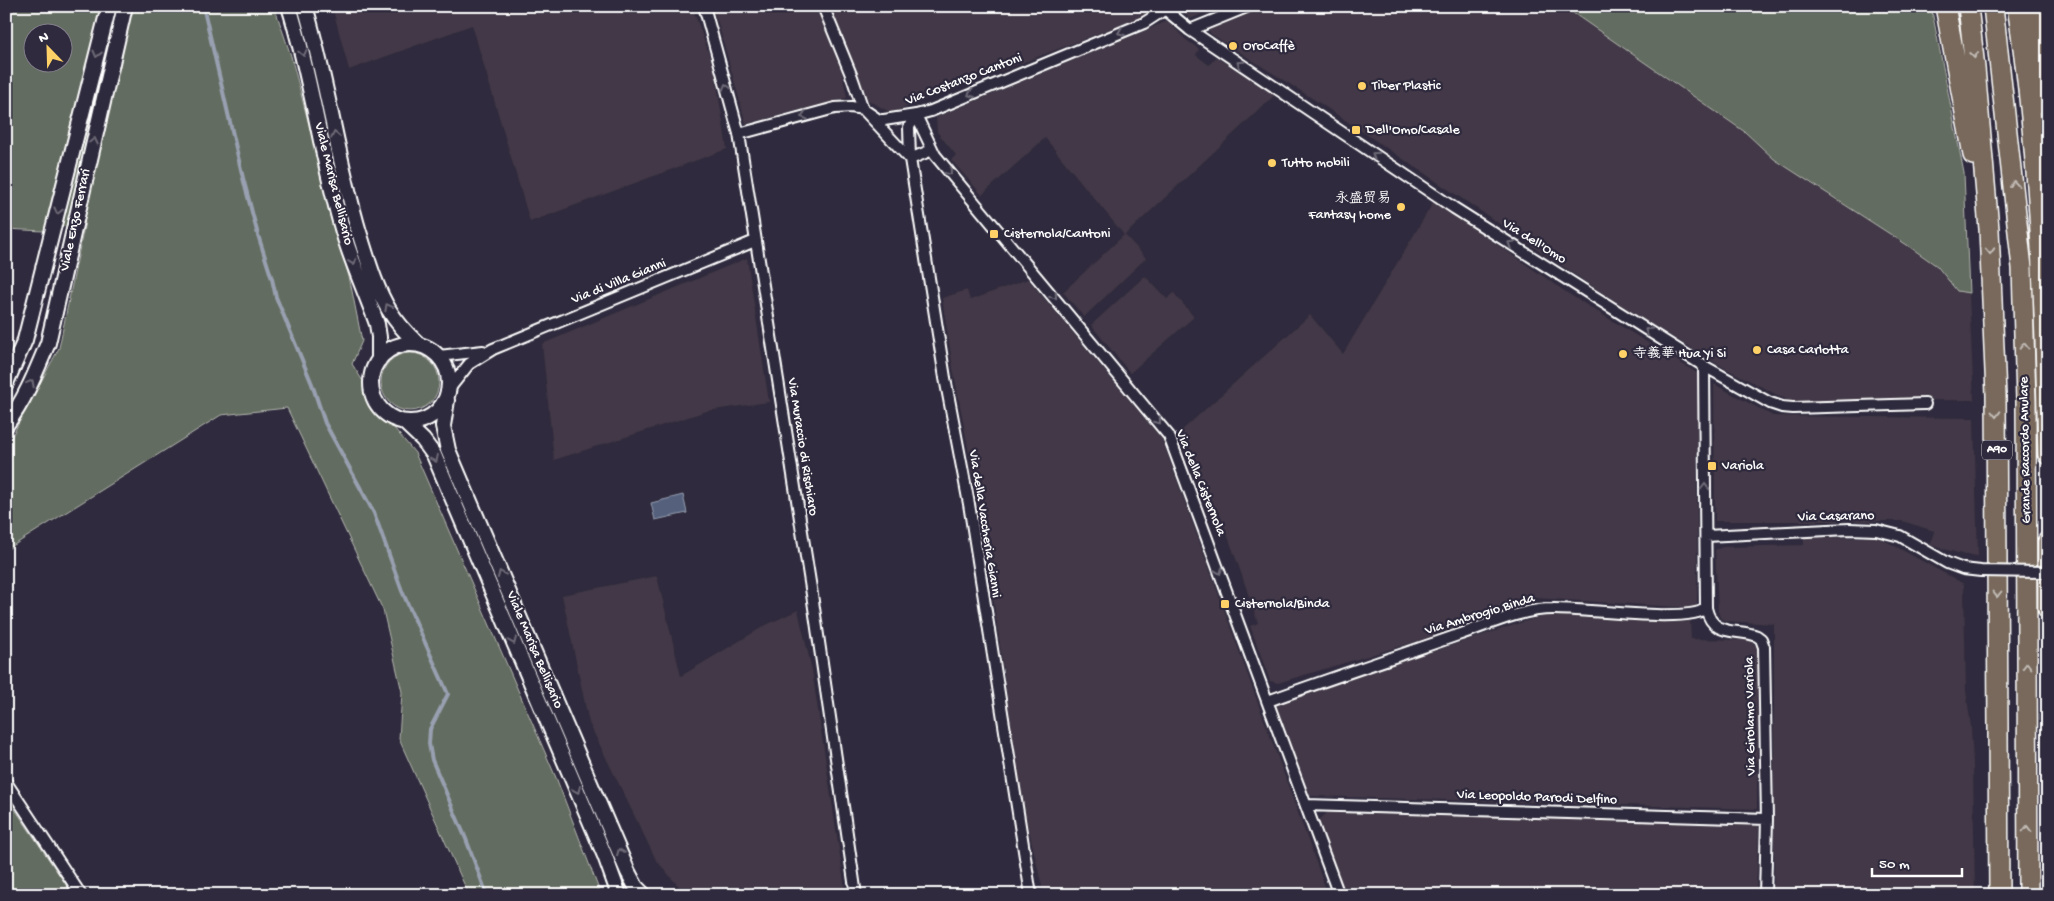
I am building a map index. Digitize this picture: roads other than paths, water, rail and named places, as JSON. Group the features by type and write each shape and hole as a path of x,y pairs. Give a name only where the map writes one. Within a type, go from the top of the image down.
{"highway":[{"path":"1945,6 1961,98 1989,229"},
{"name":"A90","path":"1968,6 1989,229 1997,459 1999,895"},
{"name":"Grande Raccordo Anulare","path":"1993,6 2022,268 2026,412 2028,895"},
{"path":"2017,6 2038,184"},
{"path":"2036,6 2040,66 2038,184 2048,455"},
{"path":"2048,541 2048,609"}],"main road":[{"name":"Viale Enzo Ferrari","path":"6,383 25,340 109,6"},
{"name":"Viale Enzo Ferrari","path":"6,425 16,412 48,344 125,6"},
{"name":"Viale Marisa Bellisario","path":"290,6 302,48 327,169 343,231 377,324 379,360"},
{"name":"Viale Marisa Bellisario","path":"305,6 317,45 339,153 364,248 387,308 397,323 418,344"},
{"path":"418,344 439,356 447,371 448,394 440,410 429,418 418,422 404,422 382,410 373,397 371,380 379,360 389,349 395,346 418,344"},
{"name":"Viale Marisa Bellisario","path":"448,394 443,426 448,450 628,872 636,887 644,895"},
{"name":"Viale Marisa Bellisario","path":"404,422 423,440 434,455 606,856 619,895"}],"street":[{"name":"Via Muraccio di Rischiaro","path":"704,6 739,134 856,895"},
{"path":"823,6 852,77 863,110 910,159 932,150"},
{"path":"1190,30 1249,6"},
{"name":"Via Costanzo Cantoni","path":"739,134 835,108 851,107 863,110 879,120 931,111 1144,23 1163,8"},
{"name":"Via dell'Omo","path":"1163,8 1190,30 1454,208 1704,366 1770,403 1782,407 1925,404"},
{"name":"Via della Cisternola","path":"916,115 932,150 1169,436 1339,895"},
{"name":"Via della Vaccheria Gianni","path":"916,115 909,127 910,159 945,378 969,504 1031,895"},
{"name":"Via di Villa Gianni","path":"448,394 469,364 493,349 755,241"},
{"name":"Via di Villa Gianni","path":"439,356 493,349"},
{"path":"1704,366 1706,608"},
{"name":"Via Casarano","path":"1706,536 1848,528 1876,530 1900,536 1947,563 1963,569 2048,572"},
{"name":"Via Ambrogio Binda","path":"1268,701 1372,664 1533,611 1561,609 1591,612 1685,615 1698,613 1706,608"},
{"name":"Via Girolamo Variola","path":"1706,608 1710,619 1719,628 1730,632 1755,635 1764,644 1767,819 1765,895"},
{"path":"6,782 81,895"},
{"name":"Via Leopoldo Parodi Delfino","path":"1306,805 1767,819"}],"water":[{"path":"683,495 687,513 655,520 651,503"}],"waterway":[{"path":"203,6 243,178 276,297 312,384 325,423 374,513 402,591 448,694 430,729 429,744 432,760 466,839 487,895"}],"place":[{"name":"OroCaffè","path":"1233,46"},
{"name":"Tiber Plastic","path":"1362,86"},
{"name":"Dell'Omo/Casale","path":"1356,130"},
{"name":"Tutto mobili","path":"1272,163"},
{"name":"永盛贸易 Fantasy home","path":"1401,207"},
{"name":"Cisternola/Cantoni","path":"994,234"},
{"name":"Casa Carlotta","path":"1757,350"},
{"name":"寺義華 Hua Yi Si","path":"1623,354"},
{"name":"Variola","path":"1712,466"},
{"name":"Cisternola/Binda","path":"1225,604"}]}
